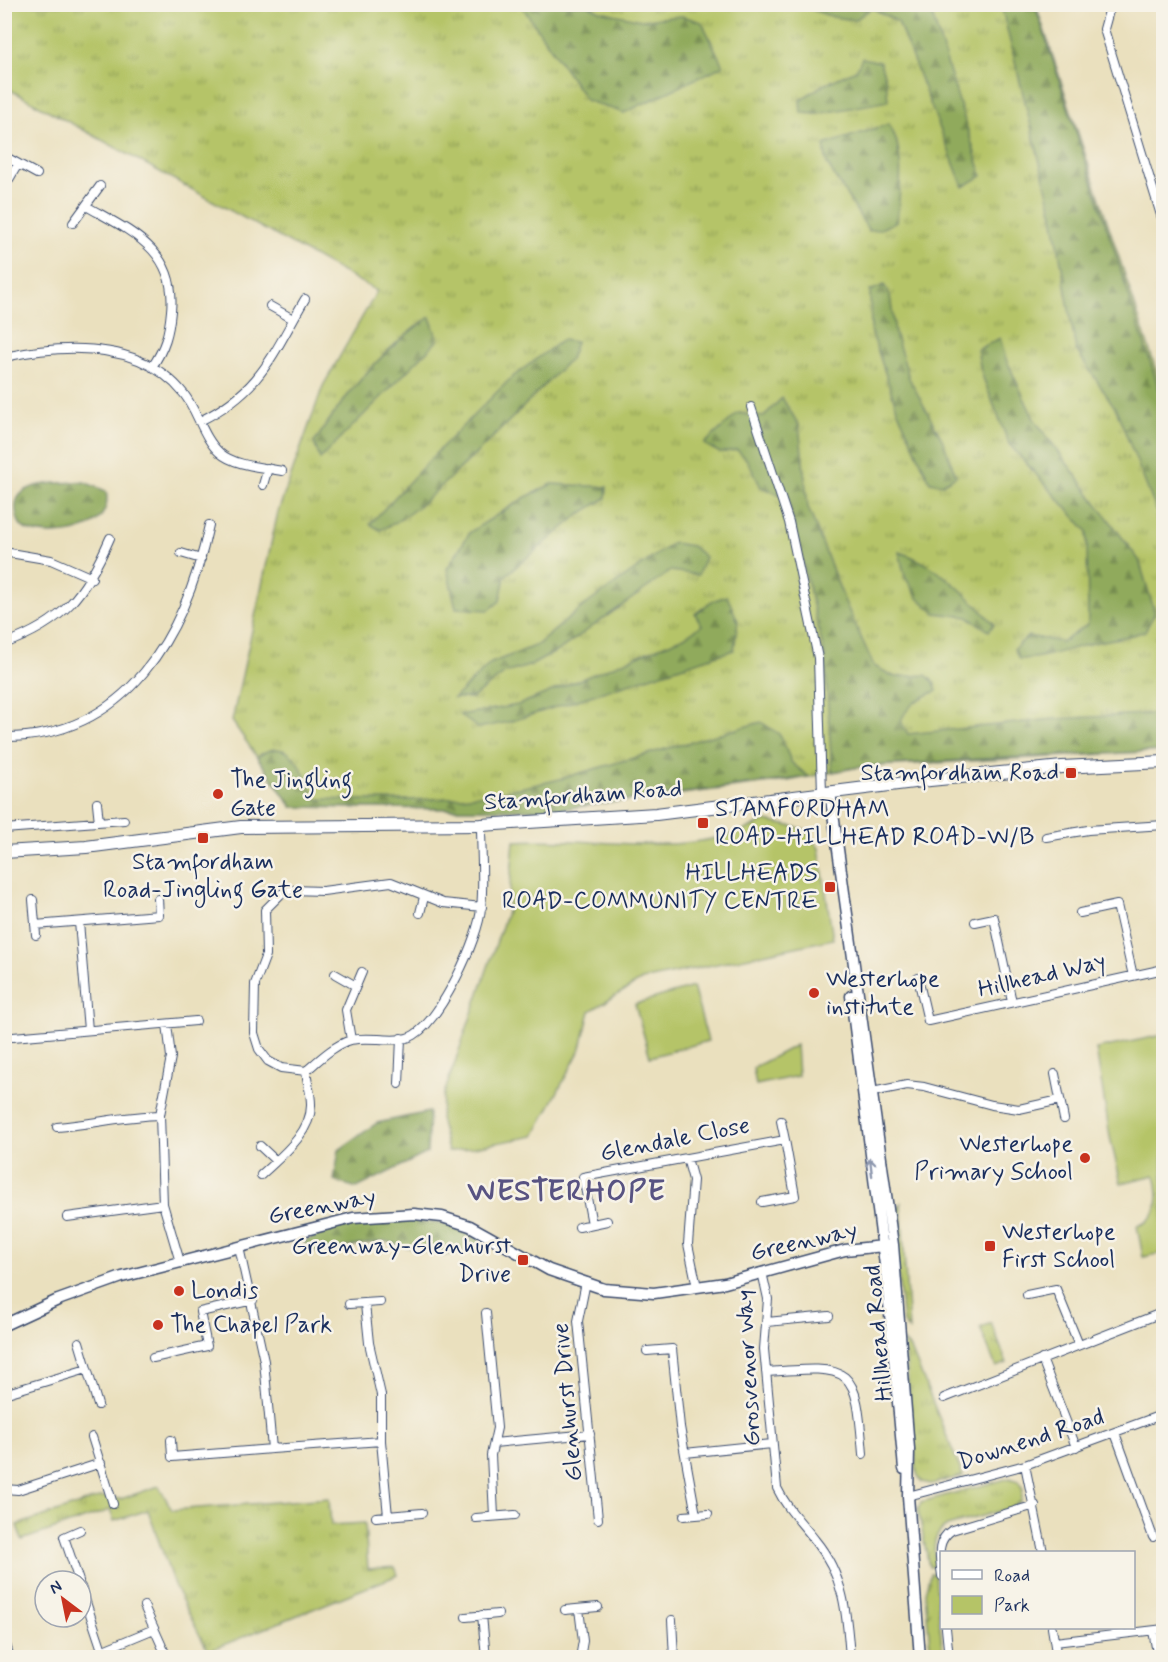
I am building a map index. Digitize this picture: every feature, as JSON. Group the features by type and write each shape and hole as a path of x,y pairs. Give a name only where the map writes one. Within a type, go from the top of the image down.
{"main road":[{"name":"Stamfordham Road","path":"4,852 86,847 241,827 481,825 656,814 1062,767 1164,762"}],"street":[{"path":"1116,4 1109,11 1104,29 1164,225"},
{"path":"4,156 37,174"},
{"path":"4,188 18,164"},
{"path":"74,223 88,207 100,186"},
{"path":"88,207 141,238 156,252 168,276 172,305 168,337 152,367"},
{"path":"200,421 231,404 252,386 305,299"},
{"path":"270,306 293,319"},
{"path":"4,345 6,356 49,349 77,348 121,354 152,367 181,391 220,453 232,460 282,471"},
{"path":"751,407 789,522 818,658 826,793"},
{"path":"264,485 268,468"},
{"path":"4,737 48,733 76,724 102,711 131,689 148,669 186,600 201,559 209,525"},
{"path":"4,644 32,634 51,622 74,602 92,578 110,538"},
{"path":"4,552 51,560 92,578"},
{"path":"182,553 201,559"},
{"name":"Hillhead Road","path":"826,793 839,862 886,1193 888,1245 909,1449 908,1496 920,1658"},
{"path":"97,803 99,822"},
{"path":"4,830 124,820"},
{"path":"481,825 482,907 474,938 442,1004 429,1022 413,1036 351,1040 332,1050 306,1071 281,1068 268,1061 259,1049 254,1033 255,984 266,955 265,910 281,894 303,889 323,891 391,882 443,903 482,907"},
{"path":"1046,837 1088,830 1164,825"},
{"path":"839,862 838,898 863,1102 888,1245"},
{"path":"420,914 424,897"},
{"path":"35,926 159,915 158,899"},
{"path":"33,900 36,935"},
{"path":"1080,913 1117,905 1133,976"},
{"path":"975,922 994,918 1012,1002"},
{"path":"79,922 88,1030"},
{"name":"Hillhead Way","path":"918,978 928,1021 1164,969"},
{"path":"351,1040 345,1010 362,972"},
{"path":"336,974 356,986"},
{"path":"13,1037 196,1021"},
{"path":"166,1024 171,1057 160,1115 163,1204 180,1262"},
{"path":"399,1084 401,1038"},
{"path":"261,1175 307,1124 311,1105 306,1071"},
{"path":"1055,1074 1064,1119"},
{"path":"861,1084 872,1092"},
{"path":"863,1102 872,1092 907,1085 1019,1109 1060,1100"},
{"path":"57,1127 95,1123 125,1116 160,1115"},
{"name":"Glendale Close","path":"762,1202 795,1196 782,1121"},
{"name":"Glendale Close","path":"592,1224 583,1177 785,1140"},
{"path":"260,1146 276,1161"},
{"path":"687,1158 693,1180 688,1244 697,1287"},
{"path":"67,1217 163,1204"},
{"name":"Greenway","path":"4,1325 58,1300 122,1277 353,1218 414,1214 433,1216 470,1226 549,1270 604,1289 654,1293 725,1283 845,1250 888,1245"},
{"path":"579,1227 607,1221"},
{"path":"239,1247 253,1300 264,1361 272,1449"},
{"name":"Grosvenor Way","path":"762,1272 768,1299 768,1322 764,1349 777,1488 785,1505 815,1540 833,1566 847,1609 850,1658"},
{"name":"Glenhurst Drive","path":"586,1282 578,1321 598,1520"},
{"path":"1027,1295 1056,1289 1078,1345"},
{"path":"153,1358 207,1346 200,1312 253,1300"},
{"path":"349,1304 380,1302"},
{"path":"365,1304 369,1343 381,1395 381,1441 388,1516"},
{"path":"944,1398 1164,1312"},
{"path":"486,1313 497,1428 491,1455 494,1516"},
{"path":"768,1322 829,1316"},
{"path":"80,1342 98,1405"},
{"path":"647,1351 672,1349 685,1453 696,1515"},
{"path":"1042,1359 1076,1447"},
{"path":"766,1372 818,1368 835,1371 852,1383 859,1399 863,1454"},
{"path":"4,1394 87,1369"},
{"name":"Downend Road","path":"908,1496 1025,1465 1164,1414"},
{"path":"1116,1433 1153,1537"},
{"path":"494,1443 590,1434"},
{"path":"92,1437 113,1504"},
{"path":"171,1440 172,1457 381,1441"},
{"path":"685,1453 772,1444"},
{"path":"4,1489 18,1490 101,1463"},
{"path":"1025,1465 1043,1551"},
{"path":"940,1557 939,1548 943,1536 952,1530 1035,1505"},
{"path":"376,1517 422,1513"},
{"path":"684,1516 708,1514"},
{"path":"476,1518 514,1515"},
{"path":"75,1569 64,1537 80,1530"},
{"path":"144,1606 165,1653"},
{"path":"565,1610 597,1607"},
{"path":"579,1609 583,1641 580,1658"},
{"path":"466,1617 498,1614"},
{"path":"482,1616 486,1658"},
{"path":"672,1620 674,1658"},
{"path":"93,1623 102,1650"},
{"path":"84,1658 154,1629"},
{"path":"946,1629 949,1658"},
{"path":"1052,1629 1057,1658"},
{"path":"1055,1642 1164,1629"},
{"path":"1153,1631 1158,1658"},
{"path":"4,1638 10,1658"}],"green space":[{"path":"5,5 1036,5 1163,391 1163,751 859,767 788,781 552,810 292,807 232,721 278,512 323,386 377,291 5,87"},
{"path":"521,5 588,5 600,11 641,20 682,16 702,22 723,66 624,113 586,100"},
{"path":"798,5 929,5 982,176 963,187 898,22 872,8 855,20 833,17"},
{"path":"1001,5 1035,5 1163,401 1163,520 1156,510 1116,409 1076,350 1053,215"},
{"path":"862,58 880,62 886,81 888,101 818,114 801,113 800,100 823,85 856,70"},
{"path":"889,124 898,146 900,159 897,221 881,229 869,231 827,164 824,145"},
{"path":"884,285 890,295 895,333 909,378 943,441 956,476 942,484 930,482 897,409 871,330 870,291"},
{"path":"430,317 438,340 320,459 314,443 351,391 396,343"},
{"path":"1000,338 1006,359 1034,419 1139,560 1155,613 1145,631 1037,658 1019,659 1014,649 1028,636 1062,642 1088,624 1087,531 1009,444 982,375 977,350"},
{"path":"562,340 576,342 570,359 483,447 410,513 380,530 370,524 435,454 511,378"},
{"path":"782,398 799,425 808,507 845,602 874,666 895,677 926,675 934,682 937,691 915,702 901,721 908,734 1054,719 1163,713 1163,751 980,759 859,767 832,772 825,657 788,498 761,487 747,460 737,450 720,453 704,444 738,413 763,417"},
{"path":"84,482 106,491 106,505 101,516 92,524 80,530 52,534 27,530 20,525 16,511 17,501 22,493 30,488 52,483"},
{"path":"552,484 607,487 606,498 580,514 505,576 500,601 489,610 456,608 447,569 470,532 524,498"},
{"path":"673,543 692,546 705,557 698,575 671,571 559,650 532,665 505,673 472,698 454,698 491,663 537,645 581,608"},
{"path":"899,552 926,564 951,581 994,624 989,631 968,617 935,613 918,598 905,577"},
{"path":"727,596 738,621 734,650 509,722 478,728 460,715 518,705 684,637 702,625 695,614 712,601"},
{"path":"761,722 779,734 792,763 809,777 552,810 292,807 257,757 269,750 279,749 288,753 301,768 316,799 449,798 502,792 556,780"},
{"path":"765,821 804,829 819,848 833,939 642,980 590,1011 581,1048 534,1136 448,1152 440,1118 444,1094 508,909 514,841 672,844 704,841"},
{"path":"693,987 708,1041 650,1057 635,1004"},
{"path":"1163,1035 1163,1253 1143,1257 1137,1226 1145,1223 1155,1212 1158,1190 1155,1175 1121,1183 1110,1137 1096,1049"},
{"path":"796,1045 798,1076 756,1085 753,1068"},
{"path":"429,1112 427,1153 357,1188 334,1181 339,1150 377,1123"},
{"path":"901,1203 909,1330 903,1323 892,1214"},
{"path":"405,1220 447,1224 495,1246 443,1256 384,1241 317,1252 303,1242 347,1224"},
{"path":"991,1323 1007,1363 996,1367 980,1328"},
{"path":"904,1342 911,1349 963,1476 931,1484 922,1482 917,1474"},
{"path":"1010,1478 1018,1481 1023,1489 1021,1501 1010,1508 947,1526 936,1539 935,1566 929,1567 918,1509 921,1502"},
{"path":"159,1486 172,1510 329,1498 331,1525 365,1523 368,1569 395,1567 398,1575 208,1651 174,1585 148,1510 114,1521 110,1510 22,1540 17,1525 101,1497 121,1499"},
{"path":"935,1573 943,1657 931,1657 925,1592 930,1574"}],"place":[{"name":"Stamfordham Road","path":"1071,773"},
{"name":"The Jingling Gate","path":"218,794"},
{"name":"STAMFORDHAM ROAD-HILLHEAD ROAD-W/B","path":"703,823"},
{"name":"Stamfordham Road-Jingling Gate","path":"203,838"},
{"name":"HILLHEADS ROAD-COMMUNITY CENTRE","path":"830,887"},
{"name":"Westerhope institute","path":"814,993"},
{"name":"Westerhope Primary School","path":"1085,1158"},
{"name":"Westerhope First School","path":"990,1246"},
{"name":"Greenway-Glenhurst Drive","path":"523,1260"},
{"name":"Londis","path":"179,1291"},
{"name":"The Chapel Park","path":"158,1325"}],"district":[{"name":"WESTERHOPE","path":"567,1191"}]}
